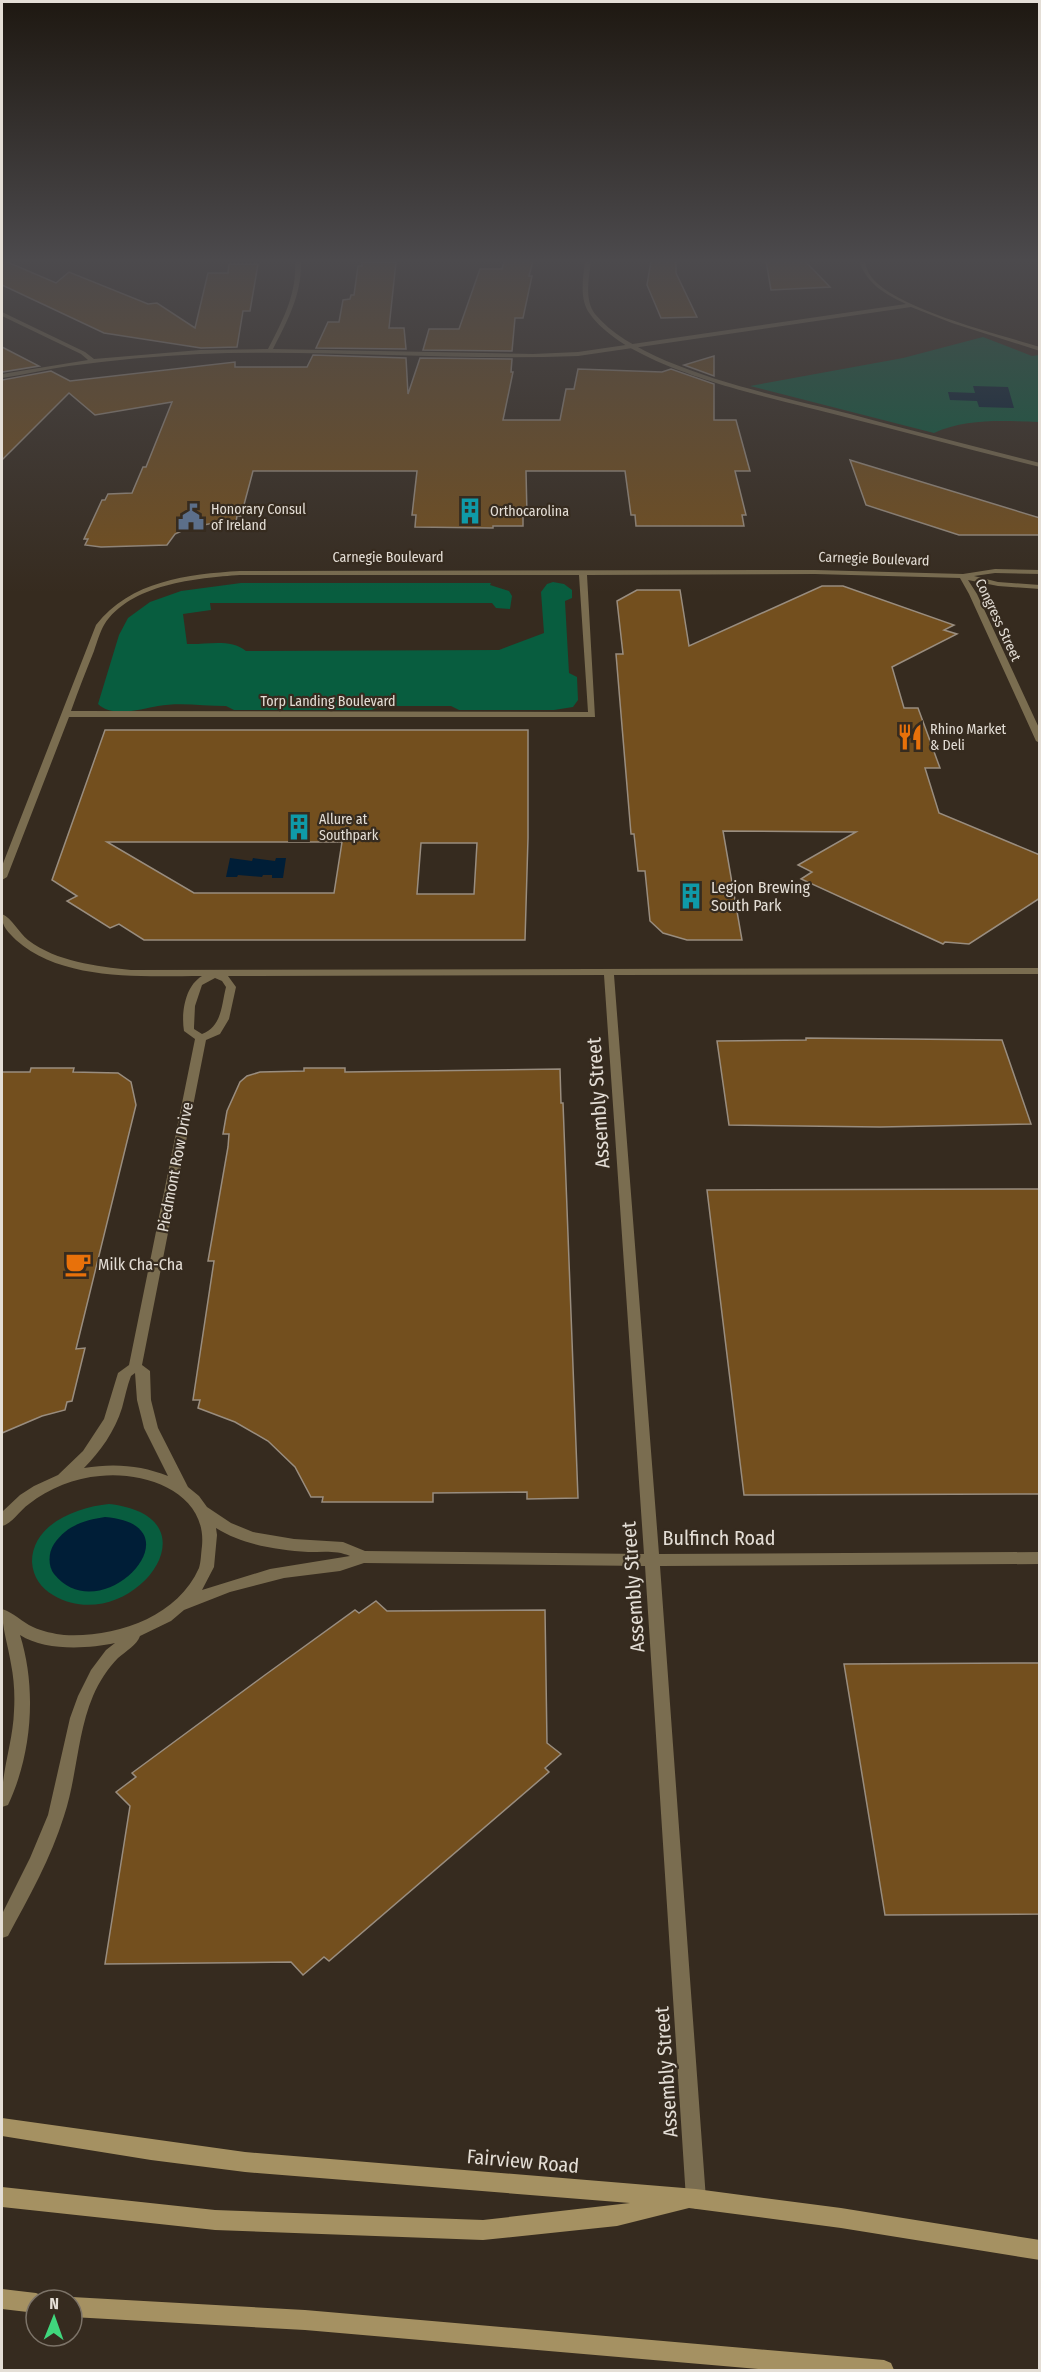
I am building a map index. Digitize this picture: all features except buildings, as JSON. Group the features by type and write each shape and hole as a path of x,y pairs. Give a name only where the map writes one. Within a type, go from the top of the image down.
{"main road":[{"name":"Fairview Road","path":"2,2127 245,2162 696,2199 841,2218 1040,2250"},
{"path":"2,2197 215,2220 483,2230 617,2216 696,2199"},
{"path":"2,2299 24,2302"},
{"path":"84,2308 305,2320 884,2370"}],"street":[{"path":"2,376 26,372"},
{"path":"691,372 732,385 1040,465"},
{"name":"Carnegie Boulevard","path":"2,877 103,619 126,600 158,586 192,578 240,573 815,572 962,576 995,571 1040,572"},
{"name":"Torp Landing Boulevard","path":"65,714 592,715 583,572"},
{"name":"Carnegie Boulevard","path":"962,576 990,583 1040,586"},
{"name":"Congress Street","path":"962,576 973,594 1040,741"},
{"path":"2,916 16,936 27,944 72,964 131,973 1040,971"},
{"name":"Assembly Street","path":"609,973 696,2199"},
{"path":"216,974 226,980 231,987 224,1019 216,1032 201,1038 189,1030 188,1019 195,987 198,983 216,974"},
{"name":"Piedmont Row Drive","path":"2,1521 21,1502 72,1471 97,1442 112,1417 125,1373 135,1367 201,1038"},
{"name":"Piedmont Row Drive","path":"2,1930 33,1872 49,1835 62,1794 75,1723 84,1697 104,1665 129,1639 173,1610 195,1587 208,1561 210,1532 204,1514 175,1479 151,1428 145,1408 143,1371 135,1367"},
{"name":"Piedmont Row Drive","path":"52,1483 88,1473 125,1470 158,1477 185,1492"},
{"path":"2,1510 21,1502"},
{"name":"Bulfinch Road","path":"199,1506 212,1519 247,1535 286,1544 347,1548 362,1557"},
{"name":"Bulfinch Road","path":"173,1610 200,1596 233,1584 276,1573 344,1564 362,1557 652,1560 1040,1558"},
{"name":"Piedmont Row Drive","path":"4,1617 29,1634 73,1643 109,1640 144,1629"},
{"name":"Piedmont Row Drive","path":"2,1800 13,1767 22,1712 18,1655 4,1617"}],"green space":[{"path":"828,372 1039,372 1039,422 972,423 934,433 750,386"},
{"path":"553,582 564,584 572,590 572,598 565,601 569,673 577,677 578,700 573,707 554,710 459,710 451,706 380,706 372,710 234,710 226,706 174,704 119,712 111,711 98,704 119,635 128,618 150,602 181,591 241,583 491,583 490,585 509,591 512,596 510,609 496,608 492,603 210,603 211,610 183,614 187,644 225,643 246,651 499,650 544,633 541,592 547,584"},
{"path":"109,1504 143,1513 160,1530 162,1550 153,1571 134,1589 110,1602 82,1605 53,1595 38,1582 34,1572 32,1562 34,1549 40,1537 58,1520 83,1509"}],"water":[{"path":"973,386 1008,387 1014,408 979,407 977,401 950,400 948,392 975,393"},
{"path":"230,858 275,861 276,858 286,858 283,878 272,878 272,875 226,877"},
{"path":"105,1517 133,1524 145,1538 144,1554 134,1571 117,1584 96,1591 74,1589 52,1571 50,1559 52,1548 70,1528 83,1522"}],"place":[{"name":"Orthocarolina","path":"470,511"},
{"name":"Honorary Consul of Ireland","path":"191,517"},
{"name":"Rhino Market & Deli","path":"910,737"},
{"name":"Allure at Southpark","path":"299,827"},
{"name":"Legion Brewing South Park","path":"691,896"},
{"name":"Milk Cha-Cha","path":"78,1264"}]}
